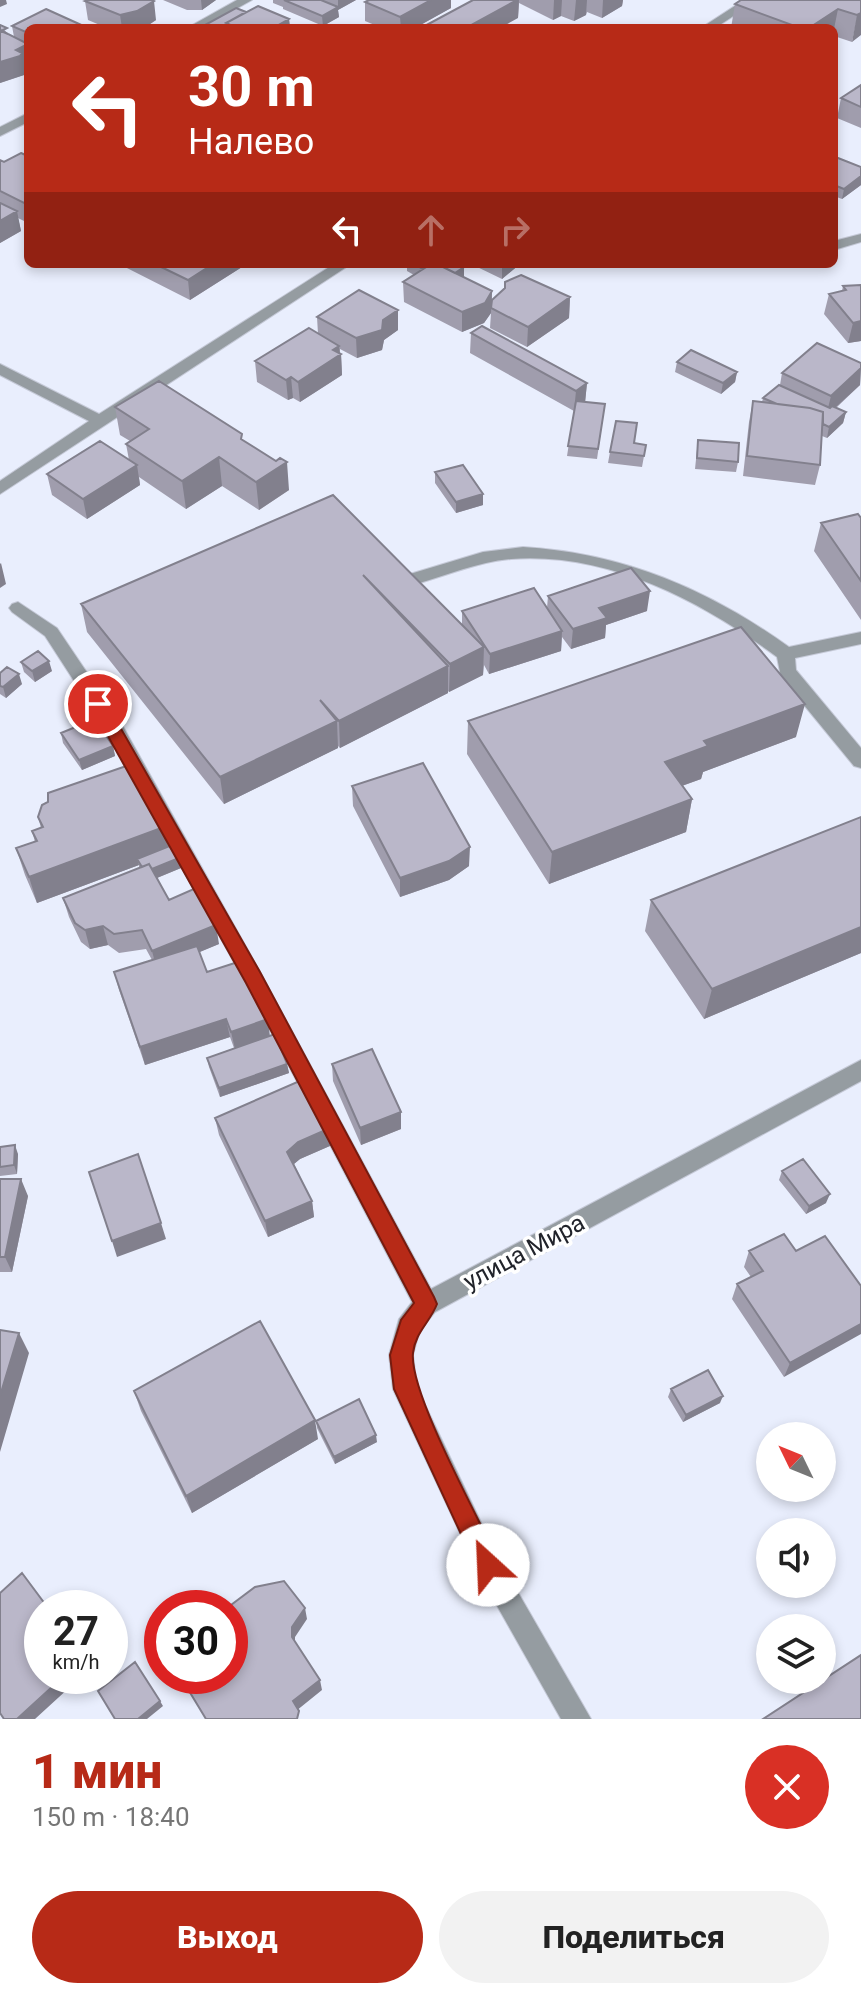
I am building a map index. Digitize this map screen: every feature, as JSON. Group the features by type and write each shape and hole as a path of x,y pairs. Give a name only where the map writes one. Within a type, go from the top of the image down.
{"street":[{"path":"201,24 246,0"},
{"path":"713,24 752,0"},
{"path":"0,132 24,119"},
{"path":"838,245 861,238"},
{"path":"0,489 338,268"},
{"path":"0,369 100,421"},
{"path":"416,578 457,564 521,553 579,557 647,574 709,604 786,654 861,638"},
{"path":"18,608 51,632 114,728 253,978 426,1304 408,1327 401,1355 405,1389 488,1565 577,1719"},
{"path":"786,654 787,672 861,761"},
{"name":"улица Мира","path":"426,1304 861,1070"}],"building":[{"path":"284,0 321,0 338,7 322,16"},
{"path":"431,0 400,17 365,2"},
{"path":"473,0 517,0 473,24 428,24"},
{"path":"741,0 861,0 861,13 857,15 838,9 815,24 789,24 735,4"},
{"path":"85,1 154,1 137,11 120,15"},
{"path":"258,6 289,19 280,24 226,23"},
{"path":"236,8 246,12 226,24 207,24"},
{"path":"46,9 79,24 24,24 24,31 12,26"},
{"path":"0,30 24,42 24,46 16,50 22,53 20,56 0,62"},
{"path":"861,85 861,107 841,98"},
{"path":"24,154 24,203 0,191 0,160 4,162"},
{"path":"838,158 861,167 861,176 844,189 838,187"},
{"path":"0,203 17,211 0,221"},
{"path":"163,268 207,268 188,280"},
{"path":"425,268 445,268 492,291 485,303 462,312 403,282"},
{"path":"445,268 462,268 455,273"},
{"path":"521,275 570,297 528,327 491,308 492,300 505,288 505,282"},
{"path":"861,285 861,321 853,323 829,294 846,290 843,286"},
{"path":"359,290 398,310 383,320 382,330 356,338 317,317"},
{"path":"482,326 587,383 576,391 471,333"},
{"path":"309,328 339,346 333,350 341,354 298,382 291,377 286,380 255,361"},
{"path":"817,343 861,363 861,368 831,396 782,373"},
{"path":"691,350 737,372 723,383 677,362"},
{"path":"159,381 242,434 241,439 276,461 280,458 287,462 256,482 219,457 182,481 126,444 149,429 115,407"},
{"path":"779,385 846,412 829,427 823,424 823,412 777,404 763,398"},
{"path":"576,401 605,404 598,449 568,446"},
{"path":"753,401 823,412 820,465 747,456"},
{"path":"616,421 637,423 634,443 646,445 644,456 610,452"},
{"path":"698,440 739,443 738,462 697,458"},
{"path":"100,441 137,465 83,499 47,474"},
{"path":"463,465 483,494 456,502 435,472"},
{"path":"333,495 484,647 450,664 363,575 448,666 339,721 320,700 337,721 220,777 81,604"},
{"path":"858,514 861,518 861,581 821,523"},
{"path":"631,568 650,591 599,608 607,618 573,629 548,596"},
{"path":"534,588 562,631 490,654 462,611"},
{"path":"741,627 805,704 704,741 708,746 665,762 692,799 552,852 468,721"},
{"path":"38,651 49,661 32,671 21,662"},
{"path":"7,667 19,674 3,687 0,686 0,673"},
{"path":"95,719 113,746 79,760 61,733"},
{"path":"423,763 470,847 449,861 400,878 352,786"},
{"path":"132,764 164,827 29,877 16,848 37,841 32,831 43,827 38,817 42,805 48,802 48,793"},
{"path":"861,817 861,927 712,989 651,900"},
{"path":"172,845 179,858 152,869 149,864 142,867 137,859"},
{"path":"149,864 169,900 196,888 216,925 152,951 142,930 114,934 103,926 85,930 75,923 63,898"},
{"path":"197,946 207,972 244,960 268,1019 231,1032 226,1019 140,1047 114,972"},
{"path":"275,1034 287,1064 219,1088 207,1058"},
{"path":"372,1049 401,1112 360,1128 332,1064"},
{"path":"311,1076 337,1125 298,1142 287,1152 312,1201 265,1221 215,1118"},
{"path":"15,1145 14,1165 0,1167 0,1147"},
{"path":"138,1154 161,1223 112,1241 89,1172"},
{"path":"803,1159 830,1194 809,1206 782,1171"},
{"path":"0,1179 21,1179 5,1257 0,1257"},
{"path":"784,1234 796,1251 825,1236 861,1286 861,1324 790,1363 737,1284 763,1271 749,1251"},
{"path":"260,1321 315,1420 186,1496 134,1391"},
{"path":"0,1330 19,1333 0,1396"},
{"path":"708,1370 723,1396 686,1415 671,1389"},
{"path":"359,1399 376,1435 334,1457 316,1421"},
{"path":"22,1573 35,1590 24,1590 24,1694 44,1694 17,1719 4,1719 0,1713 0,1593"},
{"path":"284,1581 305,1608 292,1627 292,1637 320,1680 293,1701 299,1711 297,1719 206,1719 191,1694 248,1694 248,1592 255,1587"},
{"path":"861,1655 861,1719 763,1719 801,1694 836,1694 836,1671"},
{"path":"135,1662 144,1676 144,1694 156,1694 160,1701 138,1719 115,1719 100,1694 128,1694 128,1667"}],"route":[{"path":"98,704 253,978 426,1304 408,1327 401,1355 405,1389 488,1565"}]}
